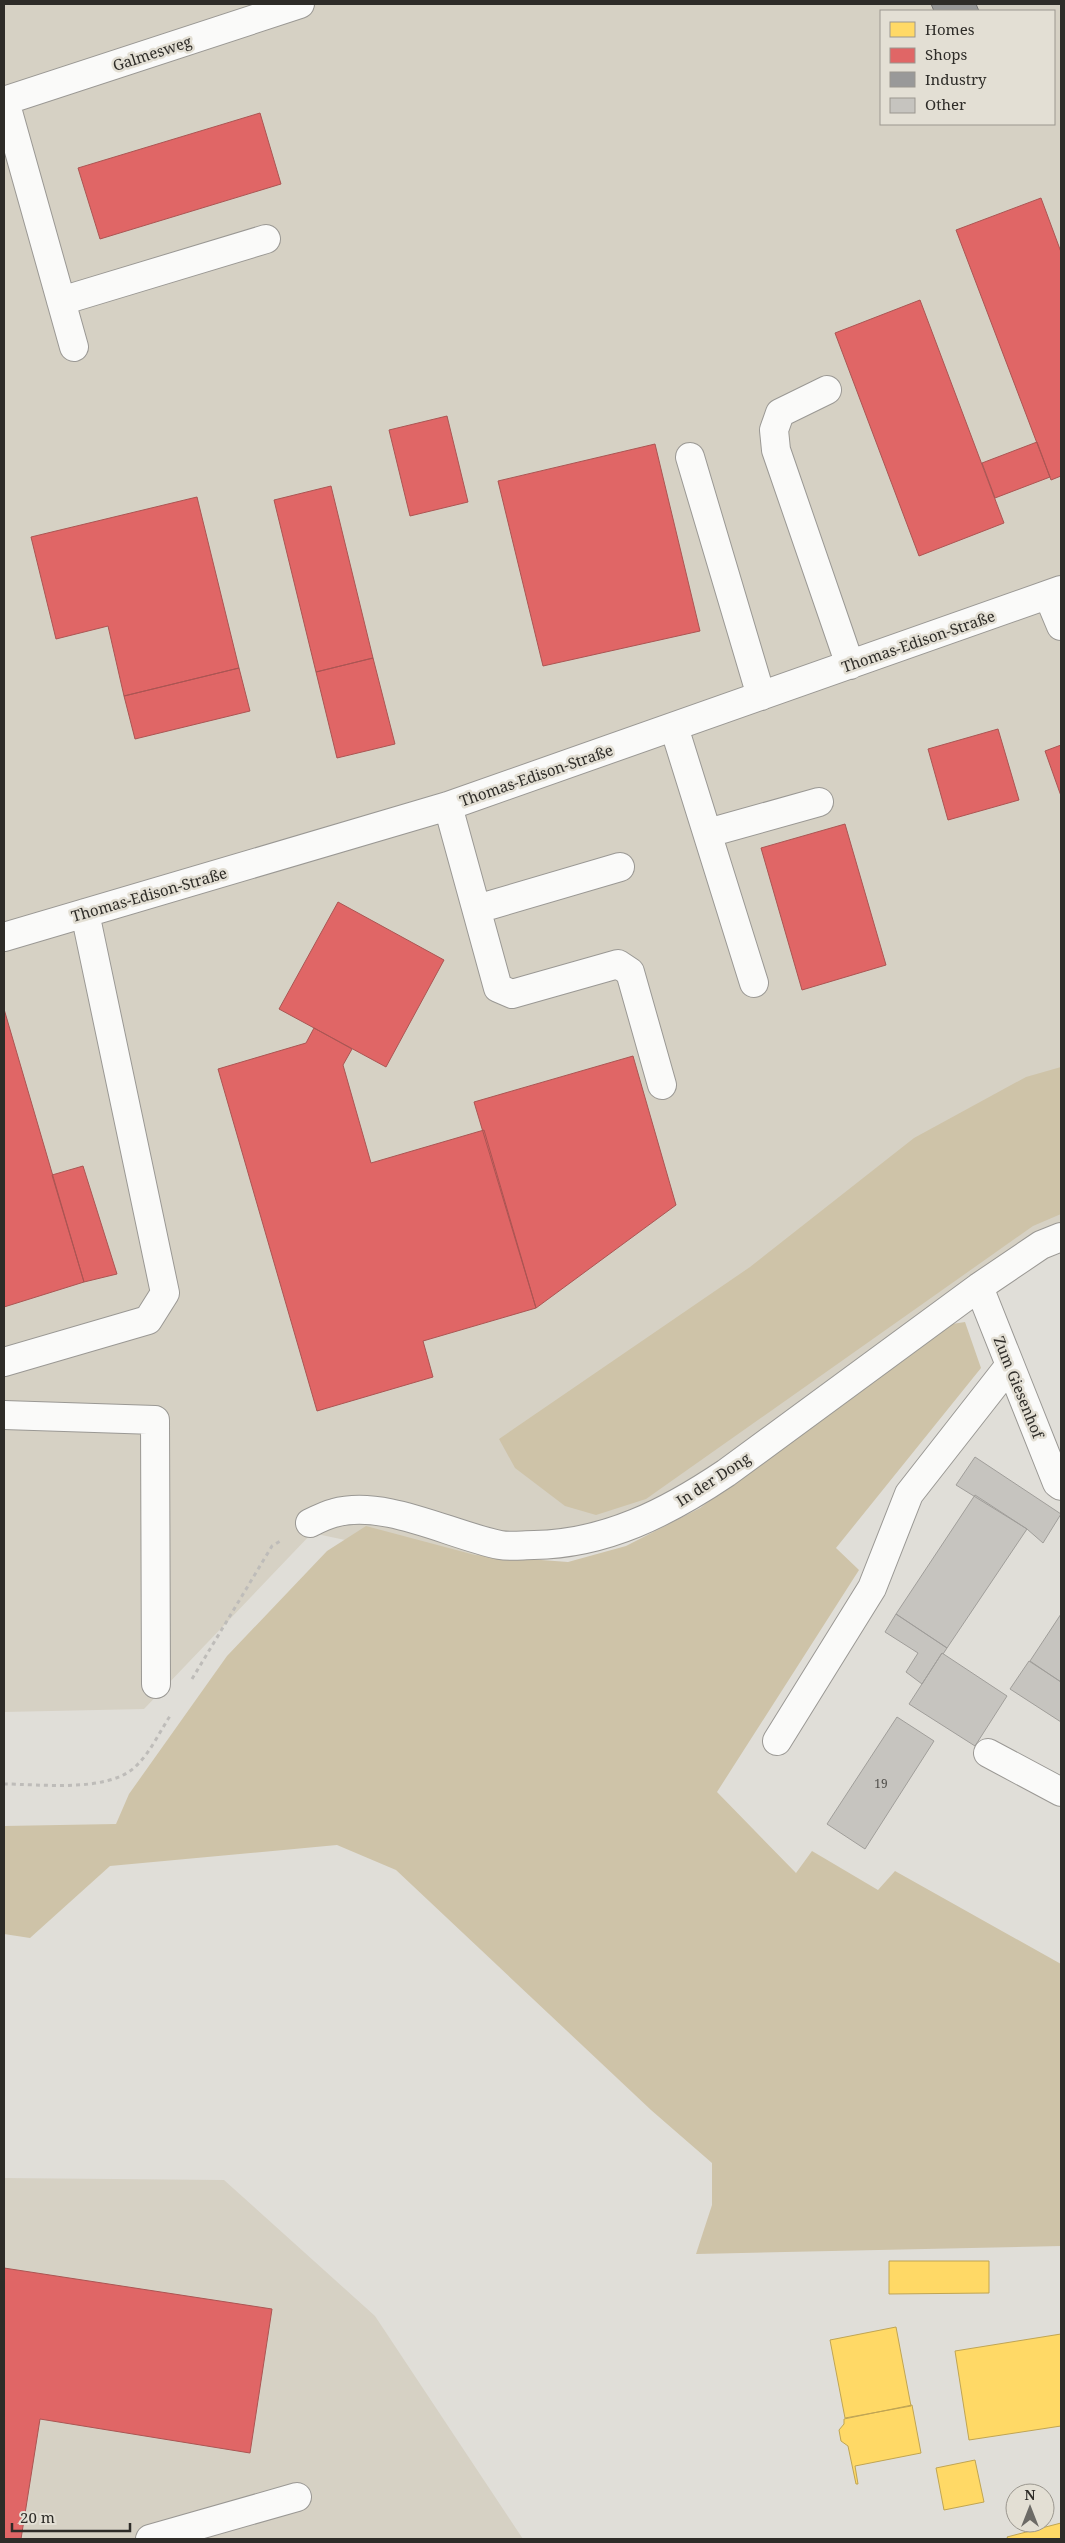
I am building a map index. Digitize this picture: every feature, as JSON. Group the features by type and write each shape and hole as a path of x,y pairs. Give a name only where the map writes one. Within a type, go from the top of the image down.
{"street":[{"name":"Galmesweg","path":"5,101 300,4"},
{"path":"5,101 74,347"},
{"path":"62,301 266,239"},
{"path":"827,390 780,413 774,430 776,450 850,665"},
{"path":"690,458 760,696"},
{"path":"1055,593 1061,626"},
{"name":"Thomas-Edison-Straße","path":"4,937 448,806 1055,593"},
{"path":"674,726 754,983"},
{"path":"708,833 819,802"},
{"path":"448,806 498,988 512,994 618,964 630,972 662,1085"},
{"path":"477,909 620,867"},
{"path":"4,1362 148,1320 165,1293 85,913"},
{"name":"In der Dong","path":"310,1522 335,1513 364,1510 389,1514 502,1546 584,1541 622,1529 686,1500 726,1474 979,1287 1041,1245 1061,1237"},
{"name":"Zum Giesenhof","path":"979,1287 1056,1483 1061,1486"},
{"path":"777,1740 872,1588 908,1494 1010,1366"},
{"path":"4,1415 155,1420 156,1684"},
{"path":"988,1753 1061,1792"},
{"path":"150,2539 297,2497"}],"shaded area":[{"path":"4,4 1061,4 1061,1237 726,1473 497,1572 312,1533 144,1709 4,1712"},
{"path":"1061,1067 1061,1214 1033,1226 646,1499 596,1515 565,1506 515,1468 499,1439 750,1267 914,1138 1026,1077"},
{"path":"965,1322 981,1368 836,1548 859,1570 717,1792 796,1873 812,1851 878,1890 895,1871 1061,1964 1061,2246 696,2254 712,2205 712,2163 651,2110 396,1870 337,1845 110,1866 30,1938 4,1934 4,1826 116,1824 129,1794 227,1656 327,1551 366,1526 475,1555 568,1562 626,1546 700,1508 939,1326"},
{"path":"4,2178 224,2180 375,2316 523,2539 4,2539"}],"building: Homes":[{"path":"889,2261 989,2261 989,2293 889,2294"},
{"path":"896,2327 911,2406 845,2418 830,2340"},
{"path":"1061,2334 1061,2426 969,2440 955,2351"},
{"path":"912,2405 921,2453 855,2466 858,2484 856,2484 848,2446 841,2441 839,2430 844,2424 844,2419"},
{"path":"975,2460 984,2502 944,2510 936,2468"},
{"path":"1061,2523 1061,2539 1008,2539 1007,2537 1022,2533 1055,2533 1055,2525"}],"building: Shops":[{"path":"260,113 281,184 100,239 78,168"},
{"path":"1041,198 1061,252 1061,476 1051,480 956,230"},
{"path":"920,300 1004,523 919,556 835,333"},
{"path":"447,416 468,502 410,516 389,430"},
{"path":"1037,442 1050,477 995,498 982,463"},
{"path":"655,444 700,631 543,666 498,481"},
{"path":"331,486 373,658 316,672 274,500"},
{"path":"197,497 239,668 124,696 108,626 56,639 31,537"},
{"path":"373,658 395,744 337,758 316,672"},
{"path":"239,668 250,711 135,739 124,696"},
{"path":"998,729 1019,800 948,820 928,749"},
{"path":"1061,745 1061,796 1045,751"},
{"path":"845,824 886,965 802,990 761,848"},
{"path":"338,902 444,960 386,1067 279,1009"},
{"path":"4,1009 84,1282 4,1307"},
{"path":"314,1028 352,1049 343,1065 371,1163 484,1130 536,1308 423,1341 433,1377 317,1411 218,1069 306,1043"},
{"path":"633,1056 676,1205 536,1308 474,1102"},
{"path":"83,1166 117,1274 84,1282 52,1175"},
{"path":"4,2268 272,2309 250,2453 40,2419 21,2539 4,2539"}],"building: Industry":[{"path":"931,4 976,4 979,10 934,10"}],"building: Other":[{"path":"975,1457 1061,1514 1043,1543 1027,1529 956,1485"},
{"path":"975,1495 1027,1529 947,1648 896,1614"},
{"path":"896,1614 947,1648 922,1684 906,1672 918,1653 885,1632"},
{"path":"1061,1614 1061,1682 1030,1661"},
{"path":"942,1653 1007,1696 975,1746 909,1704"},
{"path":"1029,1661 1061,1682 1061,1722 1010,1689"},
{"path":"897,1717 934,1741 865,1849 827,1824"}]}
